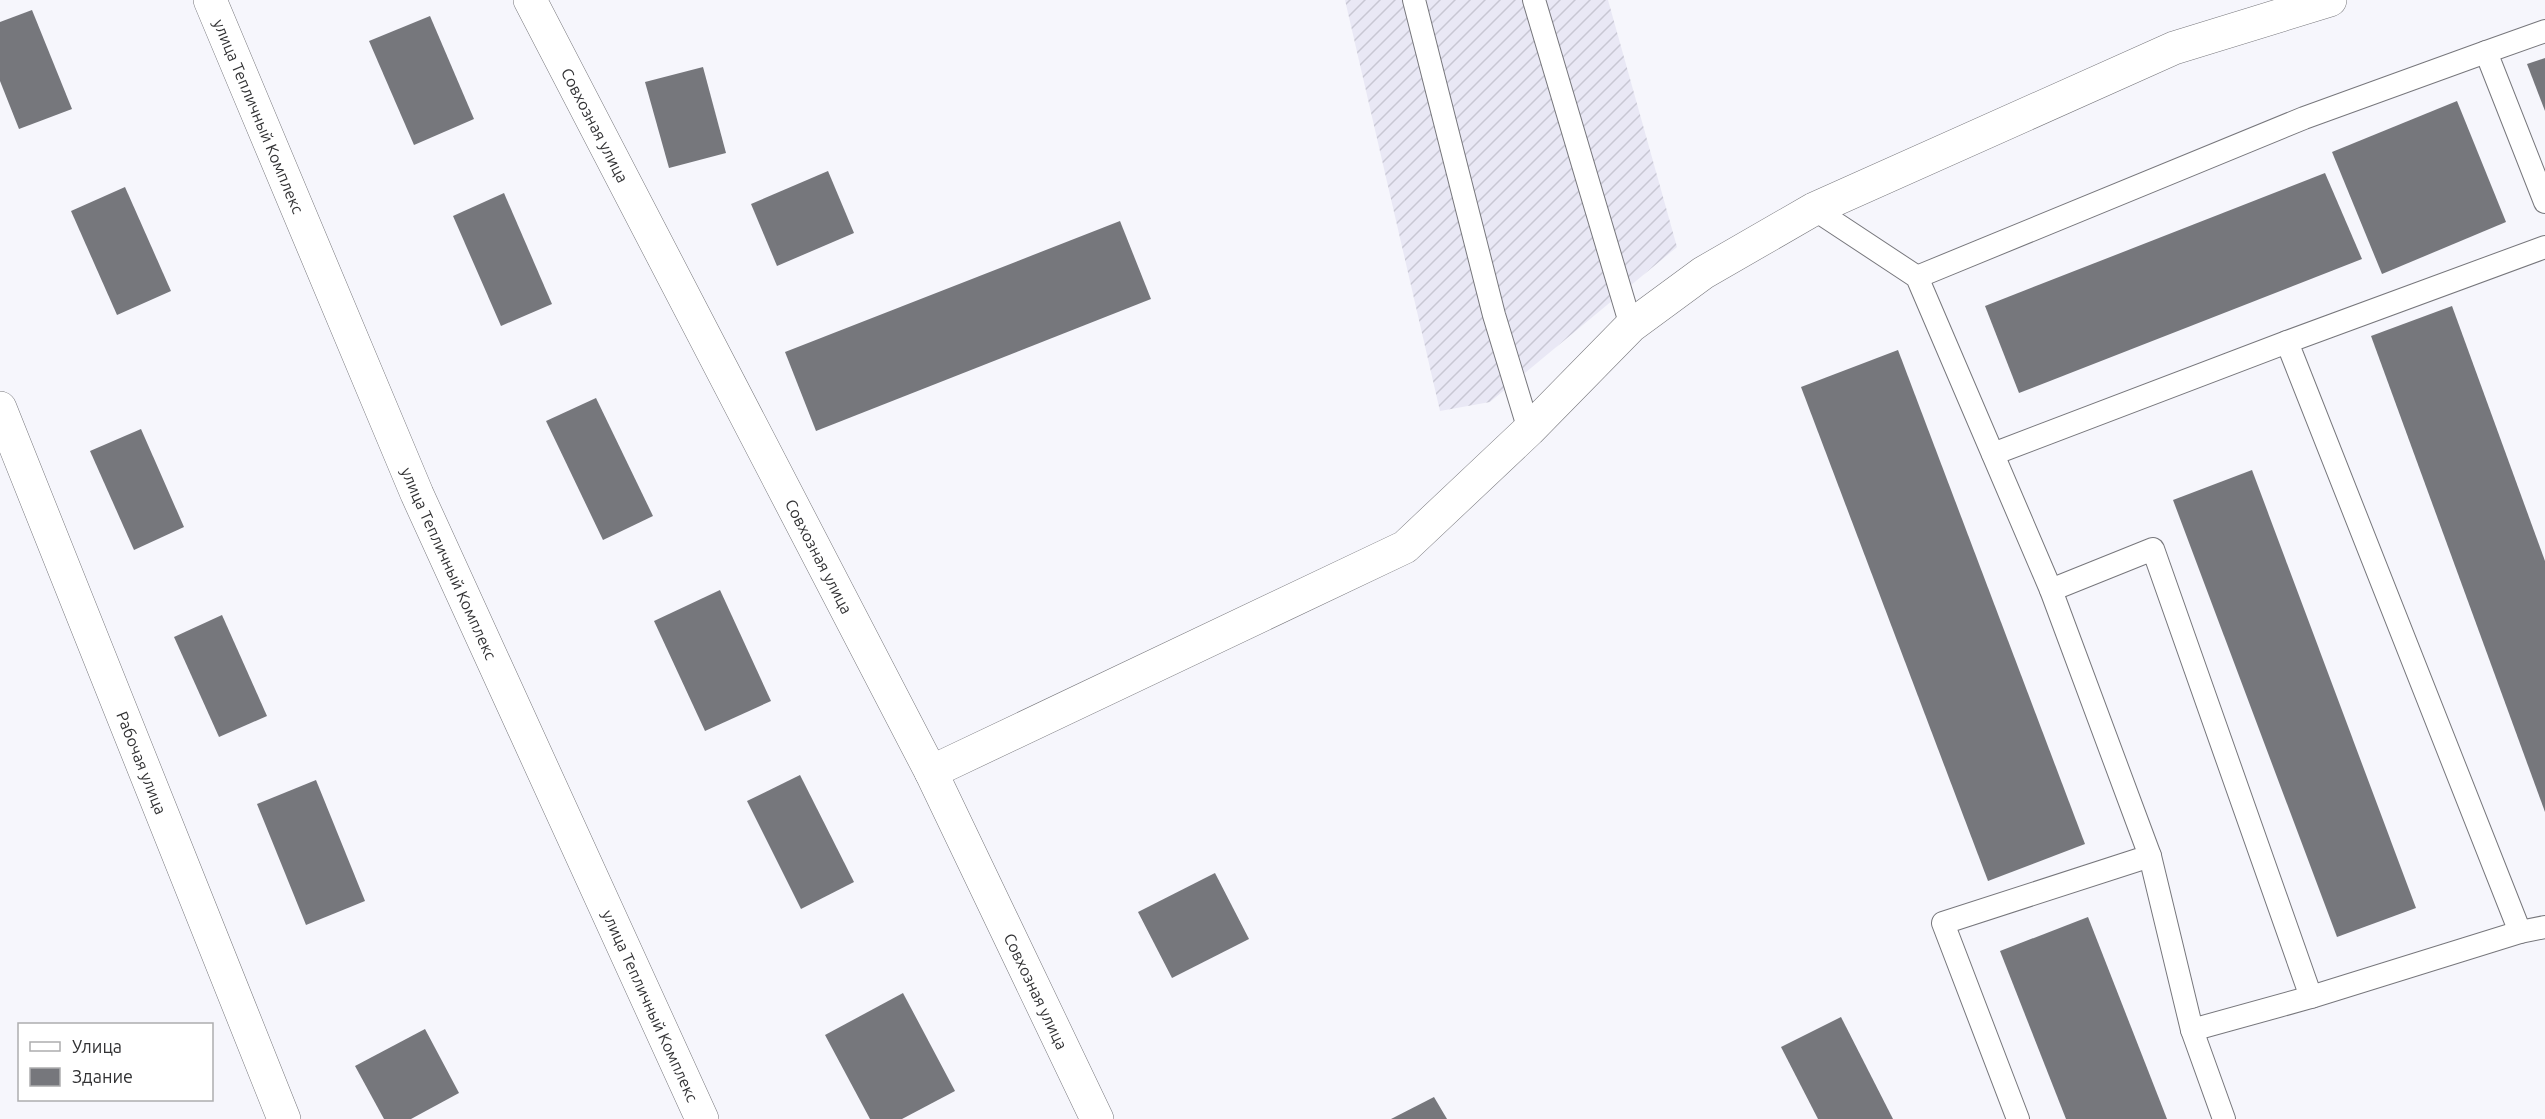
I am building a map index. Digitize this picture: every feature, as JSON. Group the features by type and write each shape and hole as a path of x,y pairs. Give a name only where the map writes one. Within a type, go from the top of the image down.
{"street":[{"name":"улица Тепличный Комплекс","path":"210,0 417,494 702,1119"},
{"name":"Совхозная улица","path":"530,0 931,772 1097,1119"},
{"path":"931,772 1405,547 1529,430 1631,326 1703,273 1814,209 2174,48 2330,0"},
{"name":"Рабочая улица","path":"0,408 284,1119"}],"lane":[{"path":"1414,0 1494,315 1529,430"},
{"path":"1534,0 1631,326"},
{"path":"1917,277 2304,118 2545,31"},
{"path":"2486,52 2545,202"},
{"path":"1814,209 1917,277 2051,590 2150,856 2192,1030 2224,1119"},
{"path":"1993,454 2545,247"},
{"path":"2287,342 2520,932"},
{"path":"2051,590 2153,549 2311,997"},
{"path":"2018,1119 1943,923 2150,856"},
{"path":"2192,1030 2311,997 2520,932 2545,927"}],"shaded area":[{"path":"1345,0 1608,0 1677,247 1490,402 1440,411"}],"building":[{"path":"32,10 72,109 19,129 0,81 0,22"},
{"path":"430,16 474,119 414,145 369,41"},
{"path":"2545,58 2545,111 2527,64"},
{"path":"703,67 726,153 669,168 645,82"},
{"path":"2457,101 2506,222 2382,274 2332,152"},
{"path":"828,171 854,233 777,266 751,204"},
{"path":"2325,173 2362,259 2019,393 1985,306"},
{"path":"125,187 171,291 117,315 71,211"},
{"path":"504,193 552,304 501,326 453,216"},
{"path":"1120,221 1151,299 816,431 785,352"},
{"path":"2452,306 2545,561 2545,812 2371,336"},
{"path":"1898,350 2085,844 1988,881 1801,387"},
{"path":"596,398 653,516 603,540 546,421"},
{"path":"141,429 184,527 134,550 90,451"},
{"path":"2252,470 2416,908 2337,937 2173,500"},
{"path":"720,590 771,701 705,731 654,621"},
{"path":"222,615 267,716 219,737 174,637"},
{"path":"800,775 854,882 801,909 747,801"},
{"path":"316,780 365,901 306,925 257,804"},
{"path":"1215,873 1249,939 1172,978 1138,912"},
{"path":"2088,917 2167,1119 2066,1119 2000,951"},
{"path":"903,993 955,1091 902,1119 870,1119 825,1035"},
{"path":"1841,1017 1893,1119 1818,1119 1781,1047"},
{"path":"425,1029 459,1093 411,1119 384,1119 355,1066"},
{"path":"1434,1097 1447,1119 1391,1119"}]}
